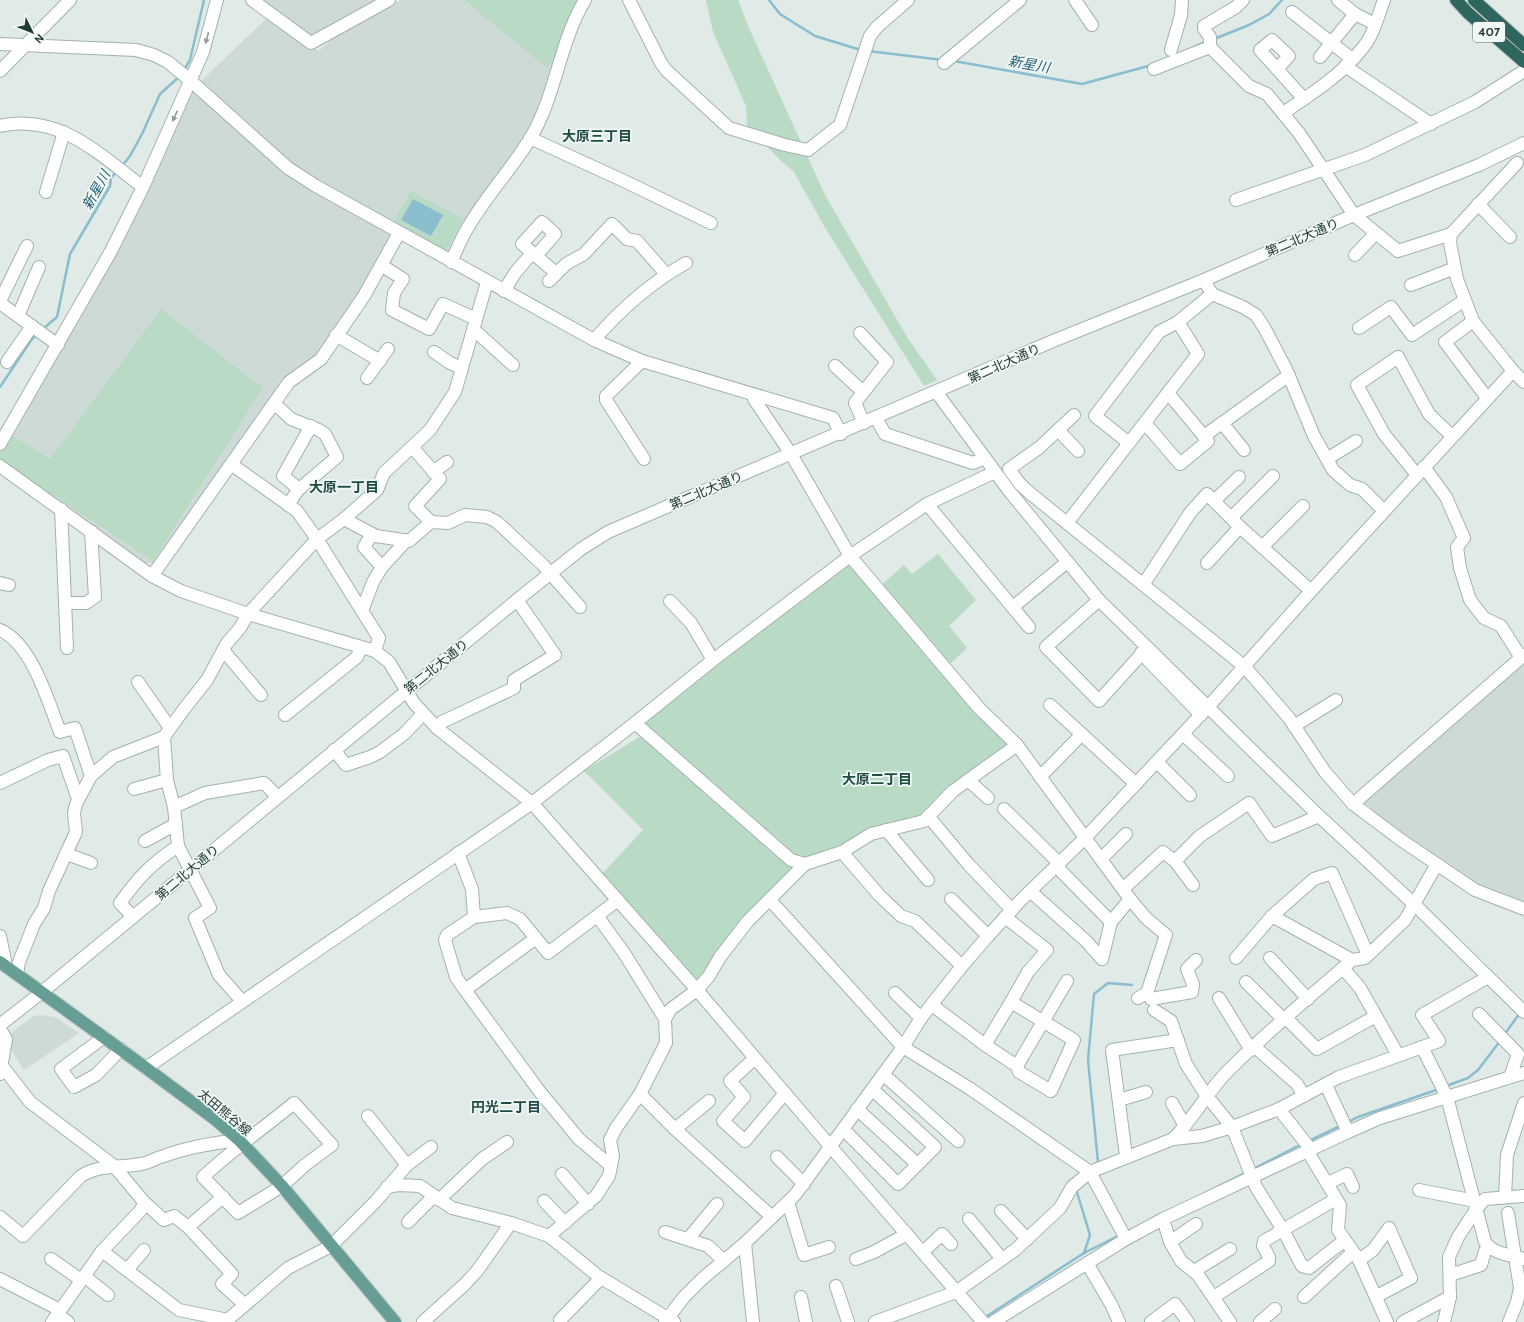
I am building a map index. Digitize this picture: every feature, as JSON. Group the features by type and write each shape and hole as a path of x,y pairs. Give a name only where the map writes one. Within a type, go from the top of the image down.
{"highway":[{"name":"407","path":"1456,0 1468,13 1524,62"},
{"name":"407","path":"1474,0 1524,46"}],"main road":[{"name":"太田熊谷線","path":"3,964 216,1120 241,1142 282,1186 395,1322"}],"street":[{"path":"0,71 70,0"},
{"path":"0,444 58,345 110,251 143,187 185,76 203,52 217,0"},
{"path":"252,0 312,43 389,0"},
{"path":"451,262 467,228 530,138 545,105 579,9 585,0"},
{"path":"629,0 660,63 729,128 808,150 840,125 864,50 877,26 908,0"},
{"path":"947,60 1020,0"},
{"path":"1076,0 1092,25"},
{"path":"1171,50 1181,15 1182,0"},
{"path":"1243,0 1236,7 1204,26 1210,43 1250,86 1267,94 1283,113 1299,133 1354,215 1398,252 1452,234"},
{"path":"1338,0 1355,14 1375,24"},
{"path":"1283,113 1318,90 1362,50 1375,24 1384,0"},
{"path":"1292,12 1331,43 1348,62 1431,124"},
{"path":"1320,57 1355,14"},
{"path":"1154,69 1210,43"},
{"path":"0,44 136,50 154,55 168,62 185,76 288,168 399,233 487,282 594,340 642,361 754,396 833,418 841,434"},
{"path":"1277,69 1304,99"},
{"path":"1236,200 1365,155 1475,102 1524,71"},
{"path":"0,126 31,122 52,127 64,132 84,144 143,187"},
{"path":"46,192 64,132"},
{"path":"530,138 711,223"},
{"name":"第二北大通り","path":"0,1024 42,992 517,600 581,549 608,532 790,454 841,434 1053,341 1204,280 1354,215 1479,165 1524,144"},
{"path":"1510,150 1520,165 1478,204 1452,234 1450,243 1455,268 1473,321 1513,371 1524,382"},
{"path":"1478,204 1510,237"},
{"path":"504,291 515,273 534,255 553,277 566,264 584,254 612,224 627,238 637,241 666,274"},
{"path":"152,576 289,382 321,359 364,296 399,233"},
{"path":"1355,254 1376,233"},
{"path":"27,246 0,302 58,345"},
{"path":"594,340 617,313 666,274 686,263"},
{"path":"381,265 403,279 394,293 392,310 429,329 443,304 474,324 513,365"},
{"path":"18,316 39,267"},
{"path":"1411,285 1455,268"},
{"path":"1204,280 1212,294 1243,307 1256,315 1266,329 1289,375 1314,436 1333,470 1350,485 1362,489 1384,511"},
{"path":"17,974 19,962 34,924 44,908 49,891 76,832 74,813 78,798 91,776 113,757 167,733 207,680 227,643 240,628 248,614 317,539 344,519 377,490 384,474 413,448 430,430 455,392 487,282"},
{"path":"1129,443 1095,416 1159,332 1178,322 1212,294"},
{"path":"1360,328 1391,308 1412,335 1465,300"},
{"path":"1473,321 1446,342 1487,398"},
{"path":"1067,523 1198,354 1178,322"},
{"path":"7,362 37,330"},
{"path":"860,333 887,362 855,403 864,423"},
{"path":"336,335 380,361"},
{"path":"367,378 388,349"},
{"path":"434,352 450,363 462,368"},
{"path":"1353,804 1492,684 1522,656 1500,626 1484,618 1470,600 1460,568 1457,546 1464,538 1446,497 1384,434 1357,385 1398,357 1429,414 1452,436"},
{"path":"642,361 608,391 606,400 644,459"},
{"path":"835,366 863,392"},
{"path":"387,1188 398,1185 420,1186 452,1208 511,1223 549,1236 601,1278 669,1320 684,1297 772,1218 804,1184 903,1047 921,1018 988,936 1030,891 1085,838 1205,711 1311,591 1513,371"},
{"path":"1204,436 1289,375"},
{"path":"936,393 985,458 991,474 1064,565 1097,602 1205,711 1415,905 1521,1009"},
{"path":"1145,423 1180,464 1208,441 1168,393"},
{"path":"754,396 754,399 790,454 850,556 979,708 1017,745 1127,894 1146,918 1166,935 1147,993 1138,998"},
{"path":"274,403 291,419 311,426 325,434 337,457 299,489 288,505"},
{"path":"1074,414 1040,447 1009,469 1020,484 1245,667 1294,726 1325,772 1353,804 1401,840 1475,890 1524,909"},
{"path":"876,418 885,434 973,463 985,458"},
{"path":"1222,423 1244,450"},
{"path":"299,489 283,476 311,426"},
{"path":"1058,430 1078,451"},
{"path":"1327,459 1356,441"},
{"path":"413,448 440,479 415,506 431,522 448,523 465,515 487,517 497,522 551,573 580,607"},
{"path":"433,472 447,462"},
{"path":"231,464 297,512 317,539 379,638 375,651"},
{"path":"0,466 152,576 181,591 248,614 375,651 389,662 406,691 423,714 437,728 532,803 697,990 980,1319"},
{"path":"991,474 1010,492 1064,565"},
{"path":"146,1068 532,803 713,660 850,556 927,504 991,474"},
{"path":"1231,518 1273,476"},
{"path":"1214,501 1239,478"},
{"path":"1010,492 1020,484"},
{"path":"1144,585 1190,513 1207,494 1240,527 1311,591"},
{"path":"927,504 1029,627"},
{"path":"1262,547 1303,506"},
{"path":"61,509 67,648"},
{"path":"344,519 372,534 407,540"},
{"path":"362,611 373,582 382,567 407,540 408,541 431,522"},
{"path":"1207,563 1240,527"},
{"path":"65,603 86,603 95,596 91,531"},
{"path":"372,534 364,547 382,567"},
{"path":"1013,607 1064,565"},
{"path":"437,728 442,722 514,688 514,680 555,655 517,600"},
{"path":"670,601 691,623 713,660"},
{"path":"1097,602 1046,647 1099,701 1144,651"},
{"path":"0,630 19,646 32,663 60,732 75,728 91,776"},
{"path":"286,715 357,657 361,648"},
{"path":"223,650 261,694"},
{"path":"138,682 167,733 167,780 174,807 178,846 210,908 195,918 219,974 242,1001"},
{"path":"1294,726 1336,700"},
{"path":"1050,705 1136,784"},
{"path":"334,750 346,765 370,757 404,734 423,714"},
{"path":"635,723 791,860 805,864"},
{"path":"1040,777 1082,734"},
{"path":"1183,734 1228,776"},
{"path":"665,1019 671,1008 697,990 709,976 720,957 748,921 805,864 842,852 871,834 924,821 953,791 1017,745"},
{"path":"0,784 48,760 63,756 78,798"},
{"path":"1157,762 1190,795"},
{"path":"134,789 167,780"},
{"path":"968,780 988,798"},
{"path":"174,807 205,793 264,783 278,797"},
{"path":"1175,861 1200,836 1249,803 1272,836 1319,816"},
{"path":"1004,809 1111,922"},
{"path":"928,816 1009,914 1047,950 1028,972 985,1044"},
{"path":"145,841 176,824"},
{"path":"886,830 928,880"},
{"path":"1101,858 1126,834"},
{"path":"133,917 120,903 137,881 156,861 178,846"},
{"path":"842,852 879,895 902,916 915,921 962,966"},
{"path":"1030,891 1086,941 1102,959 1111,922 1127,894 1162,852 1175,861 1193,885"},
{"path":"458,853 472,890 474,917"},
{"path":"67,854 91,863"},
{"path":"1173,1139 1185,1126 1206,1095 1227,1072 1347,964 1365,958 1404,920 1415,905 1437,864"},
{"path":"1236,958 1272,916 1314,879 1332,873 1368,955"},
{"path":"951,899 988,936"},
{"path":"611,1166 579,1139 540,1092 465,990 456,977 445,940 447,935 474,917 507,914 520,920 548,953 598,917 618,900"},
{"path":"770,900 903,1047 969,1088 1090,1172 1124,1235"},
{"path":"1272,916 1347,964 1398,1055"},
{"path":"549,1236 596,1196 609,1176 613,1156 610,1140 616,1128 640,1094 666,1042 665,1019 624,953 598,917"},
{"path":"0,936 3,964"},
{"path":"465,990 536,938"},
{"path":"1270,958 1308,999"},
{"path":"1196,960 1187,969 1193,984 1192,992 1152,1005 1171,1021 1186,1064 1206,1095 1232,1127 1256,1186 1283,1230 1302,1266 1309,1268 1345,1240"},
{"path":"875,1322 956,1292 1027,1239 1060,1208 1072,1187 1090,1172 1126,1156 1173,1139 1202,1136 1232,1127 1279,1109 1339,1077 1438,1041 1422,1015 1488,977"},
{"path":"1017,1066 1044,1023 1067,981"},
{"path":"1246,982 1317,1049 1376,1016"},
{"path":"895,993 921,1018"},
{"path":"1219,998 1253,1048 1297,1084 1304,1096"},
{"path":"932,1005 1017,1066 1019,1072 1051,1091 1074,1040 1010,1002"},
{"path":"1479,1014 1518,1054 1510,1077"},
{"path":"0,1029 6,1039 1,1071 30,1102 113,1165 144,1202 164,1220 174,1216 188,1227 232,1274 222,1284 245,1305"},
{"path":"104,1037 60,1069 74,1087 96,1075 121,1049"},
{"path":"1126,1156 1112,1050 1178,1040"},
{"path":"1422,1047 1444,1091 1476,1204 1485,1242 1488,1247 1520,1258"},
{"path":"755,1058 730,1081 744,1097 723,1121 745,1141 785,1093"},
{"path":"993,1322 1087,1263 1124,1235 1162,1219 1307,1145 1380,1118 1444,1091 1524,1073"},
{"path":"883,1074 958,1141"},
{"path":"1326,1085 1347,1131"},
{"path":"843,1129 898,1184 935,1147 872,1089"},
{"path":"1119,1100 1146,1092"},
{"path":"640,1094 675,1129 772,1218"},
{"path":"675,1129 710,1101"},
{"path":"294,1103 332,1145 282,1186 238,1213 203,1178 241,1142 294,1103"},
{"path":"1505,1197 1508,1155 1519,1138 1524,1103"},
{"path":"1172,1104 1185,1126"},
{"path":"857,1109 917,1164"},
{"path":"1279,1109 1307,1145 1311,1157 1340,1205 1338,1230 1356,1256 1377,1296 1387,1322"},
{"path":"368,1116 407,1165"},
{"path":"0,1217 23,1236 81,1176 89,1171 113,1165 141,1164 208,1143 241,1142"},
{"path":"408,1222 482,1160 507,1142"},
{"path":"102,1251 179,1310 227,1321 288,1268 331,1246 407,1165 431,1147"},
{"path":"777,1157 804,1184"},
{"path":"562,1174 588,1204"},
{"path":"1328,1183 1347,1174 1353,1188"},
{"path":"1418,1190 1476,1204"},
{"path":"1444,1322 1450,1297 1450,1257 1458,1237 1476,1204 1485,1199 1524,1196"},
{"path":"188,1227 223,1197"},
{"path":"1214,1297 1269,1261 1269,1257 1263,1246 1264,1241 1336,1199"},
{"path":"544,1201 564,1223"},
{"path":"56,1315 102,1251 141,1210 144,1202"},
{"path":"788,1202 804,1255 829,1248"},
{"path":"688,1239 717,1204"},
{"path":"1001,1211 1027,1239"},
{"path":"1508,1213 1520,1258 1520,1288 1518,1302 1509,1322"},
{"path":"970,1219 1002,1259"},
{"path":"1162,1219 1170,1242 1181,1261 1194,1271 1214,1297 1224,1320"},
{"path":"423,1322 465,1284 477,1271 511,1223"},
{"path":"1170,1242 1196,1224"},
{"path":"1304,1297 1356,1256 1373,1250 1389,1228 1411,1278 1377,1296"},
{"path":"665,1232 708,1246 724,1261"},
{"path":"856,1259 874,1252 907,1234"},
{"path":"923,1252 942,1234 951,1244"},
{"path":"744,1243 753,1322"},
{"path":"1450,1274 1481,1265 1485,1251 1488,1247"},
{"path":"1194,1271 1230,1248"},
{"path":"127,1270 144,1250"},
{"path":"51,1259 108,1295"},
{"path":"1087,1263 1112,1306 1119,1322"},
{"path":"560,1320 601,1278"},
{"path":"0,1279 68,1322"},
{"path":"836,1286 848,1322"},
{"path":"800,1297 806,1322"},
{"path":"1403,1322 1450,1297"},
{"path":"1151,1322 1175,1304 1188,1322"},
{"path":"1260,1322 1275,1309"}],"shaded area":[{"path":"260,0 383,0 313,39"},
{"path":"401,0 582,0 541,104 518,149 451,253 446,255 326,187 289,163 199,83 269,16 319,51 338,33"},
{"path":"193,90 284,171 391,234 357,298 326,344 315,356 295,373 256,417 157,564 145,563 0,462 0,450"},
{"path":"1524,660 1524,906 1472,882 1392,827 1365,803 1366,800"},
{"path":"43,1015 55,1017 79,1033 24,1070 8,1046 10,1034 34,1016"}],"green space":[{"path":"464,0 579,0 570,17 557,52 547,68"},
{"path":"706,0 738,0 749,28 824,193 907,337 937,380 924,386 824,226 794,172 780,160 747,125 746,106 713,32"},
{"path":"411,191 463,219 446,251 393,223"},
{"path":"161,309 263,388 153,561 0,460 0,454 10,434 50,459"},
{"path":"938,554 976,600 949,626 967,648 949,665 880,586 904,565 912,574"},
{"path":"849,561 1009,743 948,789 923,818 807,858 793,857 639,724"},
{"path":"641,736 796,869 697,983 602,874 643,830 584,771"}],"water":[{"path":"413,199 443,215 431,236 401,220"}],"waterway":[{"name":"新星川","path":"184,70 190,60 204,0"},
{"name":"新星川","path":"769,0 780,14 815,36 861,50"},
{"name":"新星川","path":"1214,39 1249,25 1269,14 1282,0"},
{"name":"新星川","path":"1192,48 1205,42"},
{"name":"新星川","path":"868,51 943,60"},
{"name":"新星川","path":"954,61 1082,84 1152,65"},
{"name":"新星川","path":"122,166 130,156 142,134 160,94 180,76"},
{"name":"新星川","path":"43,329 57,317 70,254 110,186 111,178 117,171"},
{"name":"新星川","path":"0,387 32,339 37,334"},
{"path":"1095,1164 1098,1162 1088,1060 1094,994 1108,983 1132,985"},
{"path":"1504,1035 1520,1013"},
{"path":"1446,1086 1468,1078 1478,1070 1500,1041"},
{"path":"1346,1123 1358,1117 1439,1089"},
{"path":"1309,1141 1340,1126"},
{"path":"1253,1169 1302,1144"},
{"path":"1203,1194 1247,1172"},
{"path":"1076,1189 1090,1235 1084,1253"},
{"path":"984,1318 1084,1253 1120,1235"}],"district":[{"name":"大原三丁目","path":"597,136"},
{"name":"大原一丁目","path":"344,487"},
{"name":"大原二丁目","path":"877,779"},
{"name":"円光二丁目","path":"506,1107"}]}
